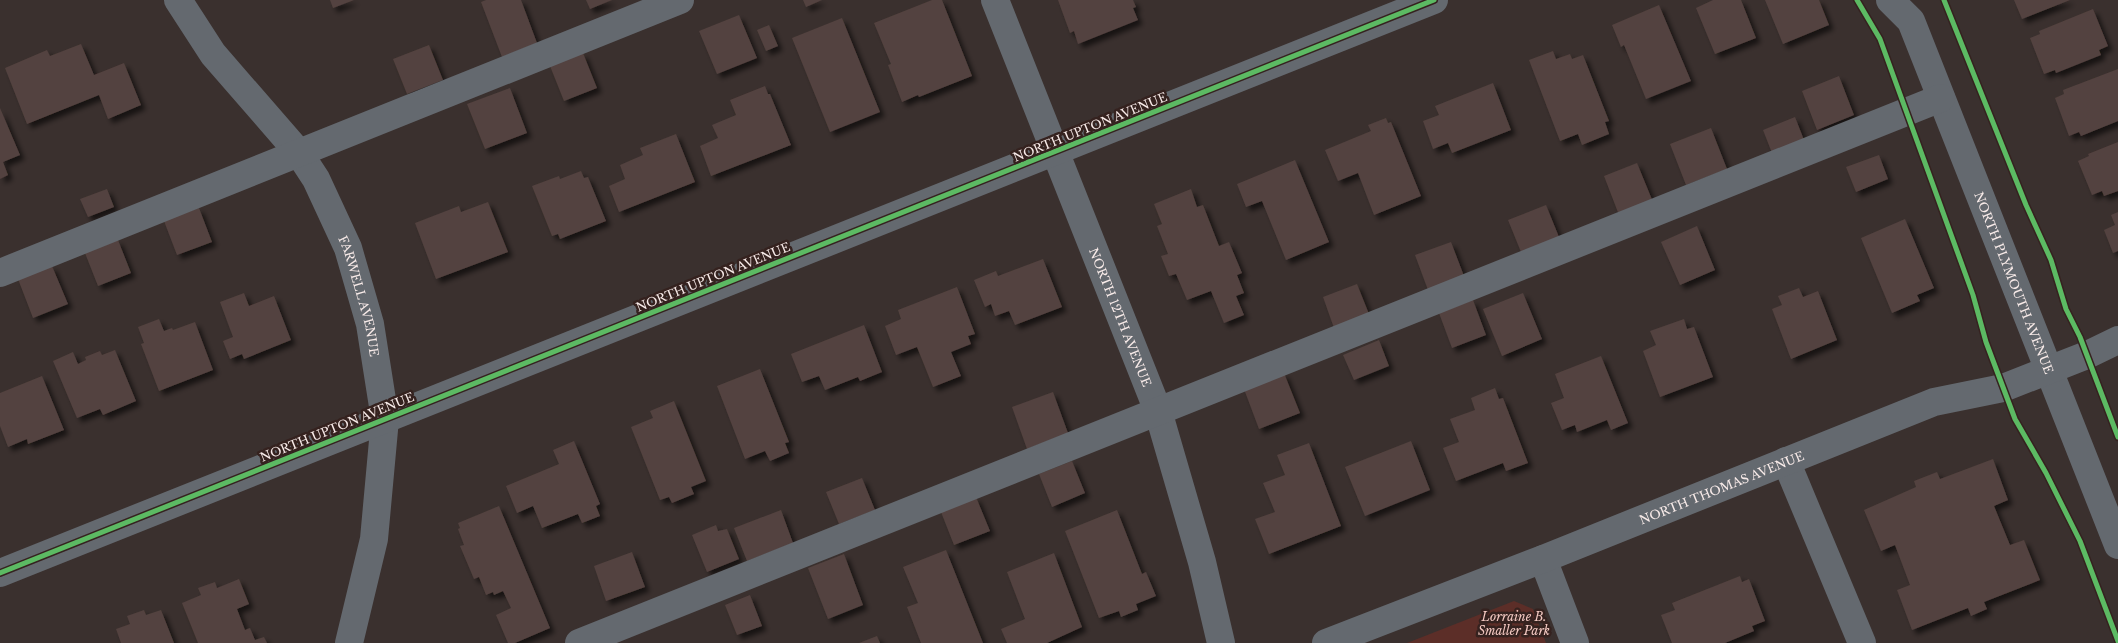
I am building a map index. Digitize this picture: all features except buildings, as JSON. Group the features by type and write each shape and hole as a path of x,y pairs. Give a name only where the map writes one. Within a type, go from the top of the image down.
{"street":[{"name":"FARWELL AVENUE","path":"178,0 213,54 299,153 316,179 348,248 370,324 385,419 374,539 350,643"},
{"path":"0,274 680,0"},
{"name":"NORTH 12TH AVENUE","path":"995,0 1158,411 1202,562 1221,643"},
{"name":"NORTH UPTON AVENUE","path":"0,573 1434,0"},
{"name":"NORTH PLYMOUTH AVENUE","path":"1890,0 1912,10 1941,98 2118,545"},
{"path":"579,643 1941,98"},
{"name":"NORTH THOMAS AVENUE","path":"1326,643 1543,559 1934,402 1993,391 2118,340"},
{"path":"1786,461 1862,643"},
{"path":"1543,559 1575,643"}],"green space":[{"name":"Lorraine B. Smaller Park","path":"1514,601 1533,609 1546,643 1407,643"}],"cycle path":[{"path":"0,573 1434,0"},
{"path":"1857,0 1880,39 1973,295 1986,342 2015,419 2046,473 2080,541 2118,641"},
{"path":"1944,0 2026,205 2051,260 2066,309 2080,337 2118,437"}]}
